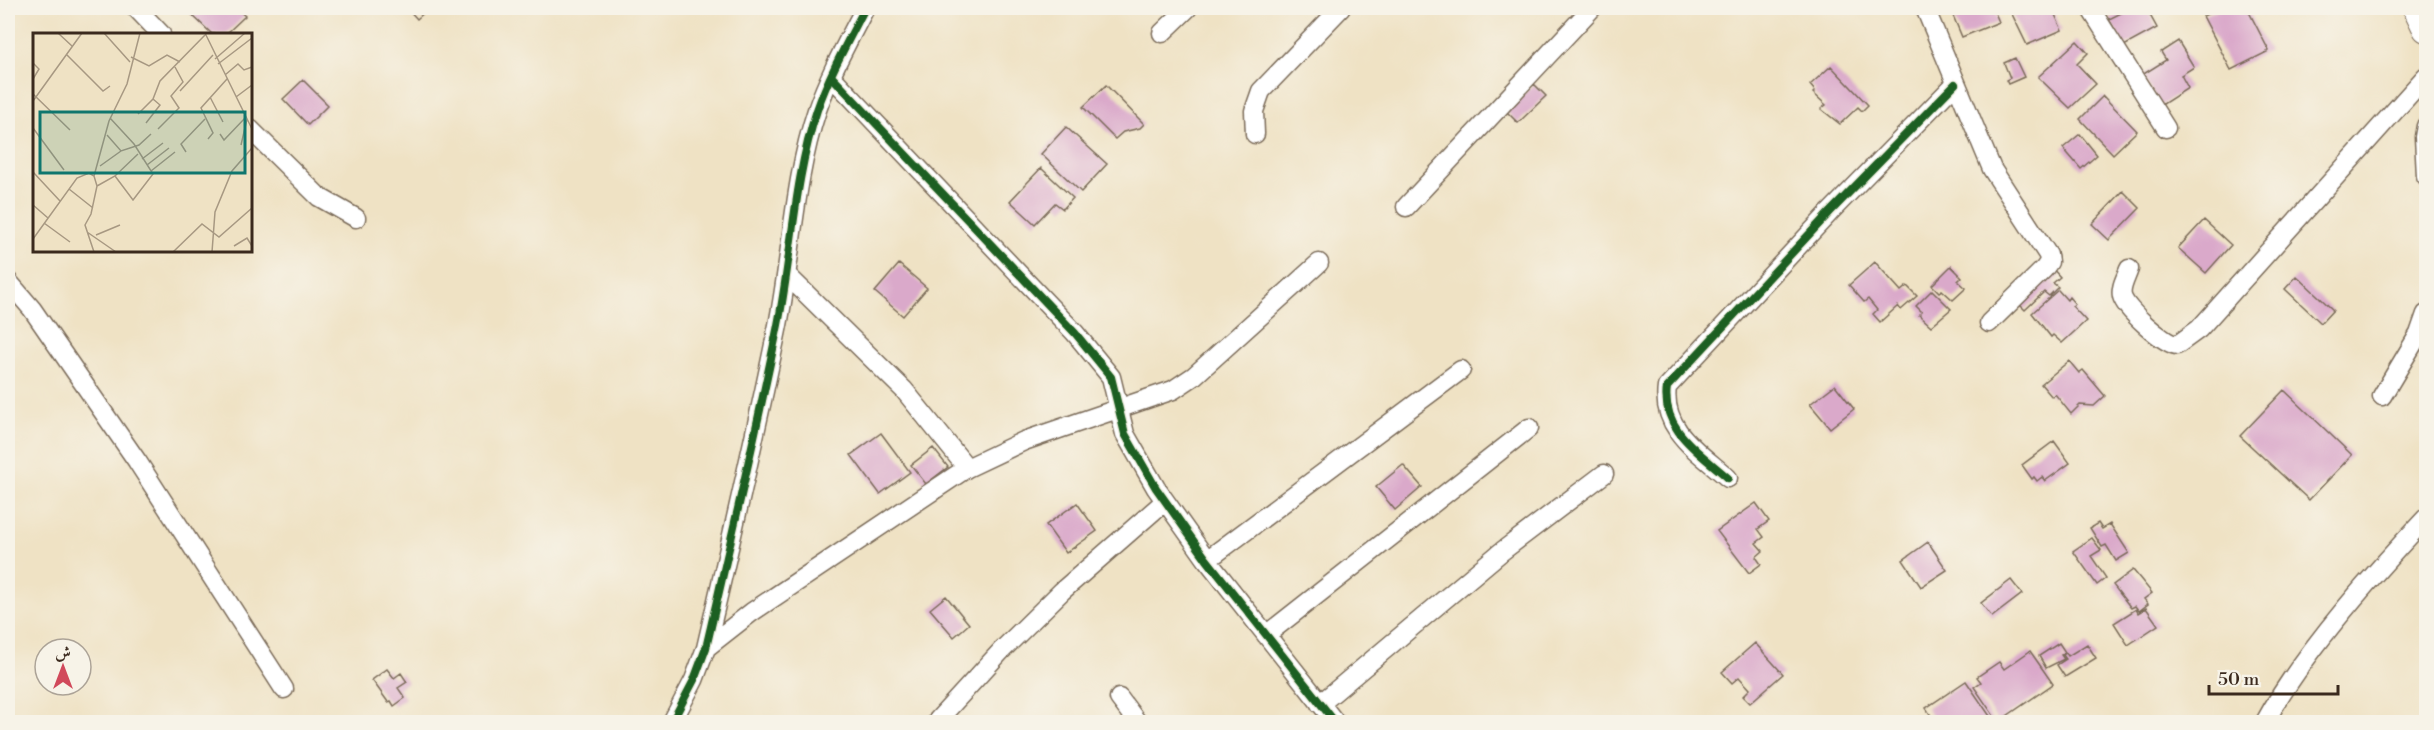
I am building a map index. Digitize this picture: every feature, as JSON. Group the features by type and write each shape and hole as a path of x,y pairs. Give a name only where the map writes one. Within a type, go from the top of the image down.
{"street":[{"path":"136,8 160,33"},
{"path":"672,723 694,680 706,648 763,399 788,276 807,148 817,110 831,76 865,8"},
{"path":"1162,33 1188,8"},
{"path":"1254,134 1254,111 1261,91 1341,8"},
{"path":"1406,207 1592,8"},
{"path":"1924,8 1992,169 2048,255 2049,262 2044,268 1989,323"},
{"path":"2090,8 2166,128"},
{"path":"831,76 1075,333 1111,377 1125,434 1165,501 1207,560 1335,723"},
{"path":"2129,269 2121,288 2123,300 2165,342 2177,345 2186,340 2199,329 2427,76"},
{"path":"1728,478 1676,430 1668,414 1667,387 1822,220 1955,84"},
{"path":"2427,126 2424,137 2427,176"},
{"path":"252,131 319,197 356,218"},
{"path":"706,648 752,612 967,468 1023,441 1173,390 1194,375 1319,263"},
{"path":"788,276 904,390 967,468"},
{"path":"8,281 32,309 131,451 234,608 284,690"},
{"path":"2382,396 2419,334 2427,314"},
{"path":"1207,560 1461,370"},
{"path":"1266,635 1529,428"},
{"path":"1320,704 1501,552 1604,474"},
{"path":"936,723 1001,651 1062,591 1165,501"},
{"path":"2265,723 2290,681 2337,620 2427,518"},
{"path":"1119,698 1137,723"}],"building":[{"path":"193,8 236,8 245,16 227,33 211,33 189,12"},
{"path":"407,8 429,8 417,19"},
{"path":"1958,8 1993,8 1999,22 1962,37 1951,11"},
{"path":"2009,8 2052,8 2062,30 2027,45"},
{"path":"2131,8 2146,8 2157,28 2124,46 2109,19"},
{"path":"2220,8 2247,8 2269,51 2231,70 2203,16"},
{"path":"2077,41 2088,53 2077,64 2096,84 2070,108 2038,77"},
{"path":"2178,41 2194,67 2181,75 2188,88 2160,106 2142,75 2166,60 2161,52"},
{"path":"2015,58 2024,77 2008,84 2006,80 2010,78 2004,63"},
{"path":"1831,66 1868,105 1862,111 1858,107 1840,124 1821,109 1826,105 1813,93 1815,91 1810,85"},
{"path":"303,80 328,105 308,125 283,99"},
{"path":"1534,84 1546,96 1518,123 1506,111"},
{"path":"1106,85 1144,124 1140,128 1123,132 1115,139 1083,107"},
{"path":"2103,96 2137,131 2113,154 2080,119"},
{"path":"1066,127 1107,164 1081,192 1041,154"},
{"path":"2080,134 2097,155 2081,169 2063,148"},
{"path":"1041,168 1073,198 1063,209 1055,203 1035,224 1010,201"},
{"path":"2123,191 2140,208 2109,240 2092,224"},
{"path":"2204,220 2231,245 2206,273 2178,248"},
{"path":"1875,262 1901,291 1907,286 1917,296 1901,310 1898,306 1880,322 1873,314 1877,310 1868,299 1864,302 1849,285"},
{"path":"899,264 927,288 903,316 875,292"},
{"path":"1951,266 1962,277 1958,281 1966,288 1953,300 1932,285"},
{"path":"2051,267 2060,277 2053,283 2058,287 2049,296 2044,292 2025,310 2016,301"},
{"path":"2297,276 2333,310 2321,323 2285,289"},
{"path":"1932,290 1951,309 1931,326 1919,315 1922,312 1916,306"},
{"path":"2058,290 2067,300 2069,297 2075,304 2072,306 2086,321 2062,343 2053,335 2051,337 2032,313"},
{"path":"2069,361 2079,373 2083,370 2105,396 2094,406 2080,405 2071,414 2055,394 2052,397 2041,384"},
{"path":"1835,385 1854,409 1830,428 1810,404"},
{"path":"2284,390 2352,455 2309,500 2240,436"},
{"path":"881,433 910,472 880,494 851,455"},
{"path":"2054,441 2070,463 2045,481 2042,477 2037,481 2034,477 2032,479 2022,465"},
{"path":"933,448 948,467 926,484 911,465"},
{"path":"1403,465 1422,487 1395,510 1376,487"},
{"path":"1077,503 1097,531 1066,553 1046,525"},
{"path":"1756,503 1769,521 1758,529 1764,537 1756,543 1763,551 1756,557 1761,564 1749,573 1717,531"},
{"path":"2098,523 2102,529 2110,524 2129,553 2116,561 2106,545 2102,547 2090,528"},
{"path":"2092,538 2101,550 2091,556 2106,578 2097,585 2073,551"},
{"path":"1928,542 1947,570 1921,587 1903,560"},
{"path":"2133,570 2152,593 2144,599 2148,604 2139,611 2135,606 2131,608 2113,585"},
{"path":"2011,580 2022,594 1992,617 1981,603"},
{"path":"946,596 969,624 954,637 930,609"},
{"path":"2146,608 2158,625 2128,645 2114,623 2136,609 2138,613"},
{"path":"1755,643 1783,674 1750,703 1743,696 1750,689 1739,677 1732,683 1722,672"},
{"path":"2059,643 2065,652 2061,655 2064,659 2046,668 2039,656"},
{"path":"2087,644 2096,658 2065,677 2057,665 2066,659 2063,655 2066,653 2068,656"},
{"path":"2030,651 2053,684 1998,722 1974,687 1981,682 1977,677 1999,662 2004,669"},
{"path":"387,669 394,678 401,673 407,682 398,688 405,698 394,706 391,701 388,702 372,680"},
{"path":"1966,681 1994,722 1935,722 1926,708"}],"cycle path":[{"path":"672,722 694,680 706,648 778,325 798,190 809,136 827,84 865,8"},
{"path":"831,76 1075,333 1111,377 1125,434 1156,488 1207,560 1335,722"},
{"path":"1728,478 1694,449 1676,428 1670,416 1667,387 1830,212 1955,84"}]}
